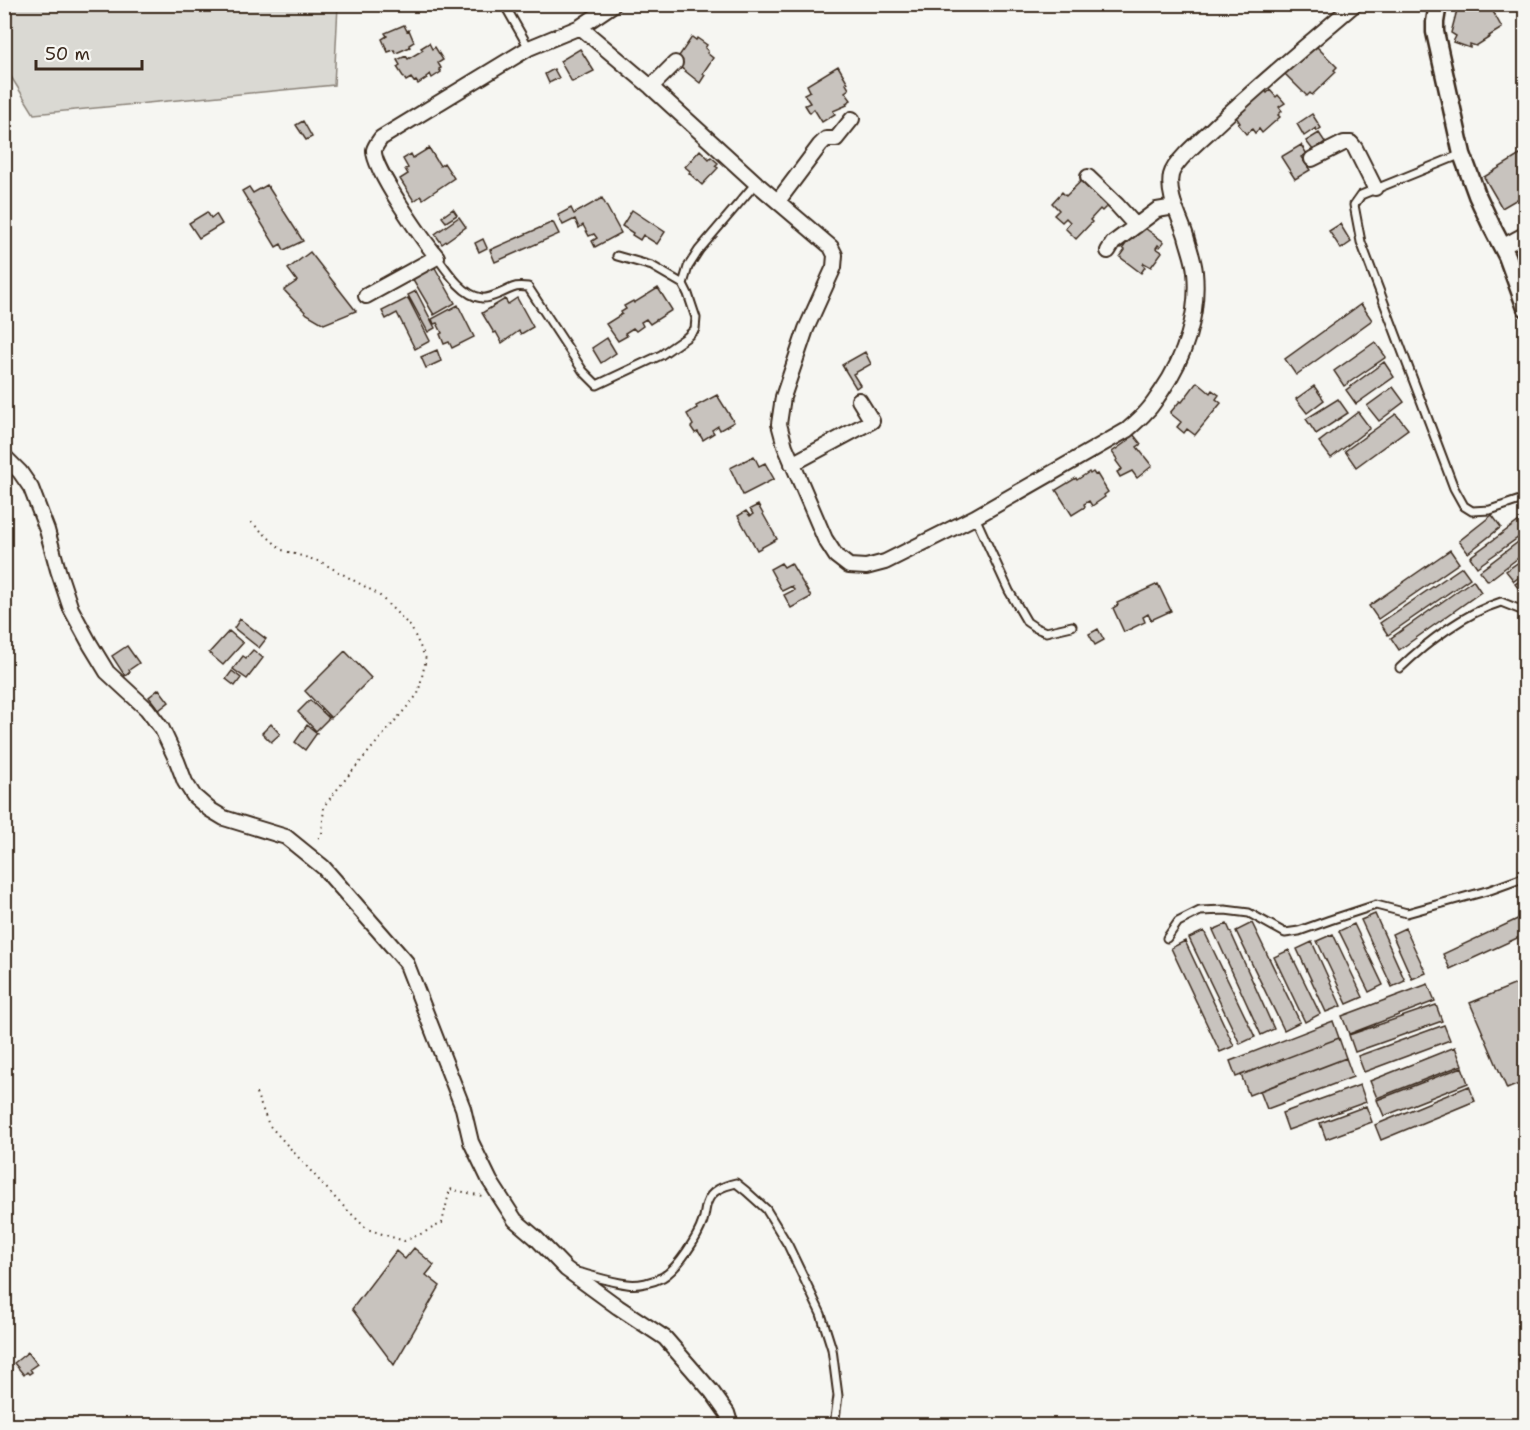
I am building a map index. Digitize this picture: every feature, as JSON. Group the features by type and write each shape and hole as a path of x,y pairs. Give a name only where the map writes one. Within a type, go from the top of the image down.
{"street":[{"path":"366,296 437,257 401,207 376,162 374,149 381,138 529,48 580,27 614,4"},
{"path":"580,27 651,87 831,248 835,255 834,267 806,329 783,397 779,424 784,446 825,539 836,556 849,566 866,567 885,562 975,517 1127,430 1148,410 1179,362 1187,343 1196,297 1195,270 1171,191 1171,173 1185,154 1277,69 1355,4"},
{"path":"1438,4 1435,32 1462,154 1477,195 1516,278 1526,308"},
{"path":"651,87 675,63"},
{"path":"778,201 820,145 826,139 836,139 852,119"},
{"path":"1312,159 1344,143 1351,143 1375,188"},
{"path":"1088,177 1136,226"},
{"path":"1108,251 1113,243 1157,210 1175,207"},
{"path":"1502,247 1526,234"},
{"path":"792,464 872,421 859,400"},
{"path":"4,456 20,472 31,488 47,530 71,609 90,644 106,672 147,709 162,729 185,782 194,796 224,818 286,837 323,867 406,962 463,1108 471,1142 490,1181 515,1220 566,1269 665,1338 712,1392 727,1413 731,1425"}],"lane":[{"path":"504,4 529,48"},
{"path":"1462,154 1375,188 1361,195 1354,205 1361,242 1454,488 1464,506 1472,511 1490,510 1526,498"},
{"path":"683,284 688,267 699,250 756,183"},
{"path":"437,257 453,279 469,293 483,298 518,285 528,287 583,371 597,385 661,355 695,329 696,318 683,284 652,266 617,256"},
{"path":"975,517 1009,591 1027,622 1046,632 1072,626"},
{"path":"1400,668 1422,647 1483,608 1501,602 1526,612"},
{"path":"1167,938 1178,922 1200,911 1225,910 1249,913 1285,933 1299,931 1376,905 1407,913 1490,890 1526,877"},
{"path":"566,1269 628,1284 645,1283 664,1276 681,1260 696,1236 703,1221 707,1201 715,1190 736,1183 766,1209 788,1245 821,1314 832,1348 838,1396 834,1425"}],"path":[{"path":"251,522 282,550 321,562 378,594 411,627 426,659 418,694 324,806 322,833 307,854"},
{"path":"256,1093 269,1125 338,1201 367,1229 404,1241 423,1233 442,1222 450,1189 502,1200"}],"shaded area":[{"path":"5,4 338,5 334,85 34,114 5,67"}],"building":[{"path":"1465,4 1491,4 1502,28 1476,46 1470,44 1470,48 1453,42 1456,36 1451,33 1457,10 1462,10"},
{"path":"404,25 414,42 409,45 410,47 396,53 394,50 388,52 382,39 387,36 385,33"},
{"path":"692,37 707,45 705,48 707,53 713,58 703,73 705,75 700,83 679,66 682,62 677,59"},
{"path":"429,43 432,49 435,47 443,60 438,63 441,72 432,78 430,74 418,84 411,78 406,81 397,67 400,65 397,60 406,56 408,59 423,50 421,48"},
{"path":"1313,43 1337,67 1334,70 1336,72 1312,95 1310,93 1307,96 1284,71"},
{"path":"580,49 594,71 572,82 560,61"},
{"path":"838,66 848,83 846,84 849,89 845,92 851,100 846,103 847,105 833,111 835,114 822,122 814,109 810,113 805,105 810,103 804,94 810,91 807,85"},
{"path":"554,69 559,78 549,83 545,74"},
{"path":"1265,90 1267,93 1270,90 1276,97 1278,95 1285,103 1279,107 1282,111 1278,115 1280,117 1262,133 1259,129 1255,133 1252,129 1246,134 1238,124 1240,123 1236,117"},
{"path":"1312,114 1321,128 1317,131 1316,128 1304,136 1297,124"},
{"path":"303,121 312,137 306,140 296,125"},
{"path":"1319,133 1325,142 1313,150 1306,141"},
{"path":"1301,145 1307,154 1301,157 1310,170 1295,179 1281,157"},
{"path":"429,148 440,166 444,163 454,178 423,199 421,196 414,201 400,179 408,174 405,169 408,168 403,159 411,154 413,158"},
{"path":"700,150 709,159 711,157 718,163 715,166 718,168 702,185 685,167"},
{"path":"1523,153 1526,158 1526,194 1502,208 1484,177"},
{"path":"1083,179 1109,204 1102,211 1100,209 1090,220 1092,222 1076,239 1065,228 1070,222 1066,218 1062,222 1054,215 1059,210 1052,203 1062,192 1066,196"},
{"path":"267,185 303,241 284,250 281,244 276,247 242,191 249,187 253,193"},
{"path":"602,198 621,233 595,247 592,241 597,238 594,234 589,236 583,225 579,228 575,219 563,225 558,215 571,208 574,214"},
{"path":"453,209 457,215 446,222 442,217"},
{"path":"632,210 665,232 657,244 643,235 640,240 622,226"},
{"path":"207,212 211,218 216,214 222,224 199,238 189,223"},
{"path":"459,217 466,227 442,244 435,234"},
{"path":"553,222 559,234 495,262 490,250"},
{"path":"1340,224 1351,242 1341,249 1329,231"},
{"path":"1142,226 1164,242 1156,248 1162,252 1151,267 1144,263 1145,267 1141,273 1120,257 1132,235 1134,237"},
{"path":"483,239 487,248 479,252 475,243"},
{"path":"310,252 356,311 324,324 307,314 284,290 297,281 288,269"},
{"path":"434,266 455,303 434,315 411,276 418,272 419,275"},
{"path":"658,288 672,310 650,324 646,319 641,322 643,326 636,331 633,328 625,333 627,336 618,341 606,324 622,314 621,312 626,309 624,306 633,301 634,303"},
{"path":"416,291 435,328 428,332 408,295"},
{"path":"408,298 430,341 415,349 397,313 386,319 382,311"},
{"path":"517,298 533,327 521,334 519,331 502,343 482,313 505,299 508,304"},
{"path":"1361,304 1372,320 1296,375 1285,359"},
{"path":"458,305 474,337 452,348 449,342 444,344 440,334 442,333 432,319"},
{"path":"607,338 616,353 601,363 592,348"},
{"path":"1375,342 1386,357 1344,386 1334,371"},
{"path":"437,350 441,361 426,368 421,357"},
{"path":"865,352 871,364 853,374 860,385 856,388 842,365"},
{"path":"1384,362 1394,377 1356,404 1346,390"},
{"path":"1197,382 1210,393 1212,390 1219,395 1216,399 1221,403 1195,435 1187,429 1184,433 1177,427 1181,422 1170,413 1180,401 1182,402"},
{"path":"1314,386 1324,400 1307,413 1296,399"},
{"path":"1393,387 1404,402 1379,421 1367,406"},
{"path":"717,395 734,422 720,430 718,426 712,430 714,433 703,440 691,427 693,425 687,414 697,408 696,406"},
{"path":"1338,399 1348,413 1316,434 1306,419"},
{"path":"1358,412 1370,428 1331,458 1319,442"},
{"path":"1396,414 1408,429 1356,467 1345,451"},
{"path":"1133,434 1141,444 1137,447 1152,466 1137,478 1132,471 1120,477 1117,472 1122,469 1112,452 1129,440 1127,438"},
{"path":"754,456 759,466 765,463 774,479 743,495 730,468"},
{"path":"1089,472 1097,474 1108,492 1092,506 1089,501 1084,504 1085,507 1072,515 1056,490"},
{"path":"758,505 777,539 757,550 738,516 746,511 750,516 753,514 750,509"},
{"path":"1492,515 1501,527 1468,553 1459,541"},
{"path":"1526,516 1526,532 1477,567 1470,557"},
{"path":"1526,536 1526,552 1488,581 1480,571"},
{"path":"1450,550 1459,563 1378,619 1369,606"},
{"path":"1526,557 1526,572 1514,581 1506,571"},
{"path":"781,563 784,567 791,563 811,597 791,608 784,595 794,590 792,586 782,591 770,569"},
{"path":"1462,567 1470,578 1388,635 1380,623"},
{"path":"1526,577 1526,598 1515,584"},
{"path":"1473,580 1481,592 1399,650 1391,638"},
{"path":"1158,584 1171,611 1151,620 1148,614 1143,617 1145,622 1124,632 1113,608 1118,605 1117,603"},
{"path":"240,619 266,639 259,648 234,628"},
{"path":"1098,629 1104,640 1095,645 1089,634"},
{"path":"229,631 243,643 223,665 209,653"},
{"path":"127,646 139,663 125,676 112,656"},
{"path":"253,650 263,658 247,679 233,669 243,656 246,658"},
{"path":"345,651 371,678 331,718 305,691"},
{"path":"232,671 241,678 235,686 226,679"},
{"path":"159,689 169,702 159,710 149,697"},
{"path":"310,700 329,718 316,731 298,712"},
{"path":"271,724 280,734 271,742 262,733"},
{"path":"307,725 317,733 305,750 295,742"},
{"path":"1375,914 1405,981 1392,987 1361,920"},
{"path":"1526,915 1526,934 1450,969 1443,954"},
{"path":"1252,923 1300,1022 1284,1030 1236,931"},
{"path":"1227,924 1274,1029 1261,1035 1213,930"},
{"path":"1354,924 1383,985 1369,992 1339,931"},
{"path":"1405,928 1426,973 1412,979 1392,934"},
{"path":"1204,931 1255,1037 1240,1044 1189,938"},
{"path":"1333,934 1363,997 1347,1004 1317,941"},
{"path":"1185,941 1234,1046 1220,1052 1171,948"},
{"path":"1312,942 1341,1006 1326,1012 1297,949"},
{"path":"1289,950 1320,1014 1305,1022 1274,957"},
{"path":"1526,980 1526,1081 1507,1089 1470,1003"},
{"path":"1428,984 1435,1001 1349,1034 1342,1016"},
{"path":"1436,1005 1442,1021 1355,1052 1349,1035"},
{"path":"1333,1021 1339,1038 1236,1077 1230,1061"},
{"path":"1444,1025 1450,1040 1364,1072 1358,1056"},
{"path":"1339,1038 1346,1058 1249,1095 1241,1075"},
{"path":"1455,1047 1462,1065 1377,1098 1370,1081"},
{"path":"1346,1058 1353,1077 1267,1109 1260,1091"},
{"path":"1462,1067 1468,1083 1384,1116 1377,1100"},
{"path":"1360,1085 1366,1102 1288,1130 1282,1113"},
{"path":"1469,1086 1475,1101 1381,1140 1375,1125"},
{"path":"1366,1106 1372,1122 1326,1139 1320,1123"},
{"path":"414,1248 434,1265 426,1275 440,1286 394,1365 352,1309 396,1251 405,1259"},
{"path":"28,1352 37,1364 30,1369 32,1372 24,1375 14,1363"}]}
